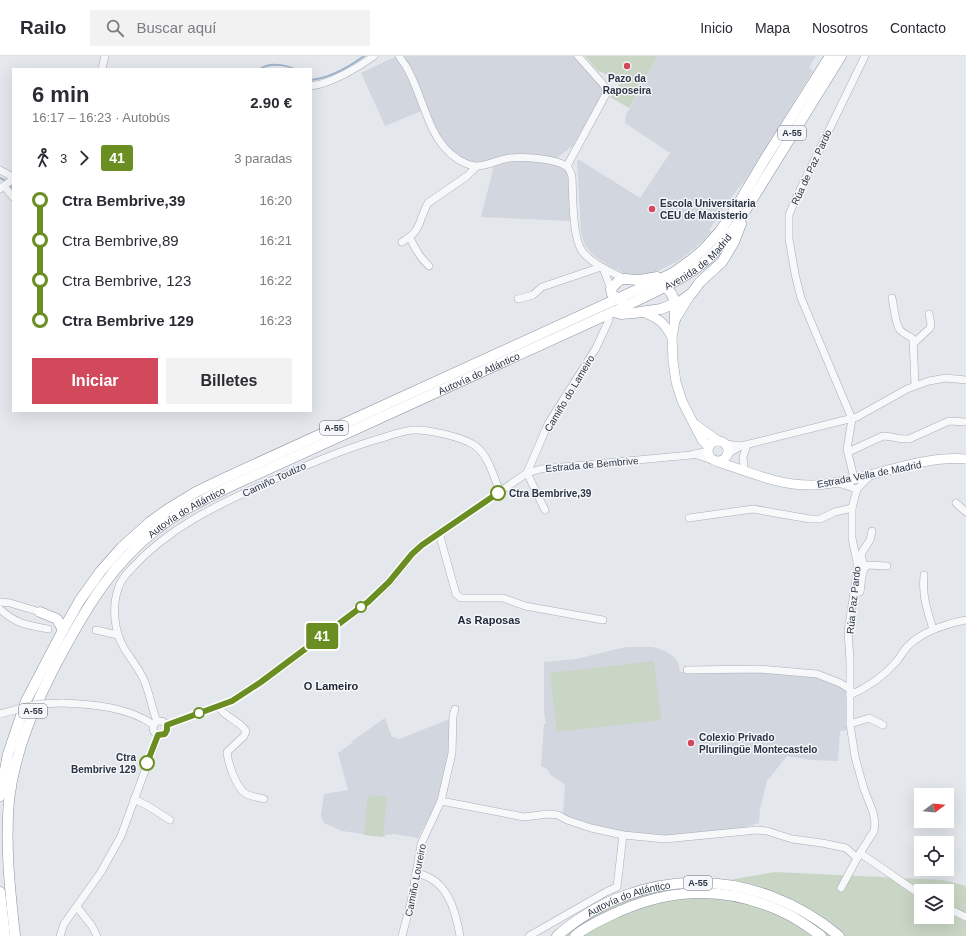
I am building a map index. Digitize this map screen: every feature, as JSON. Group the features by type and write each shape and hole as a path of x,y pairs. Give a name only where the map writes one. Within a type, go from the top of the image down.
{"highway":[{"name":"Avenida de Madrid","path":"622,302 673,272 703,250 728,221 830,56"},
{"name":"Avenida de Madrid","path":"622,302 665,286 698,267 720,246 746,211 789,138 841,56"},
{"path":"610,312 621,314 661,309 692,293 700,282 722,262 734,242 746,211"},
{"path":"638,280 673,272"},
{"path":"642,312 622,302 612,294 611,289 616,282 623,278 654,282 665,286 670,291 675,303 675,320"},
{"name":"Autovía do Atlántico","path":"15,936 8,864 8,824 15,769 23,738 46,682 72,633 108,577 130,553 172,518 220,492 610,312 622,302"},
{"name":"Autovía do Atlántico","path":"0,796 4,771 14,735 26,701 63,630 80,600 100,572 122,546 150,522 168,509 227,476 622,302"},
{"path":"40,612 57,619 63,630"},
{"path":"0,755 5,745 14,735"},
{"name":"Autovía do Atlántico","path":"557,936 573,922 597,908 626,895 662,885 681,882 716,883 746,888 769,895 809,914 839,936"},
{"path":"0,892 5,936"},
{"name":"Autovía do Atlántico","path":"575,936 602,919 639,903 685,893 714,894 745,898 786,913 821,936"}],"main road":[{"path":"675,320 692,293"},
{"path":"642,312 658,319 666,326 672,337"},
{"name":"Estrada Vella de Madrid","path":"675,320 672,337 673,361 678,391 687,413 708,449 709,457 715,461 747,469 766,478 785,484 814,485 836,482 940,460 966,459"},
{"name":"Estrada Vella de Madrid","path":"694,424 725,448 747,469"},
{"path":"708,449 712,442 725,448 725,459 715,461"}],"street":[{"path":"102,68 105,56"},
{"path":"312,86 323,83 348,72 374,56"},
{"path":"398,56 407,68 432,128 440,143 455,157 466,164 476,167"},
{"path":"567,166 606,94 605,87 578,56"},
{"name":"Rúa de Paz Pardo","path":"852,418 801,298 794,274 789,238 789,215 865,56"},
{"path":"402,242 410,238 420,224 424,210 428,203 467,176 476,167 504,159 521,158 551,161 567,166 571,173 576,234 579,245 588,257 602,268 623,278"},
{"path":"0,170 12,177"},
{"path":"12,179 4,186 12,197"},
{"path":"410,238 414,247 429,266"},
{"path":"602,268 611,289"},
{"path":"518,299 535,294 542,287 602,268"},
{"path":"892,298 898,326 902,332 910,336 914,343 915,385"},
{"name":"Camiño do Lameiro","path":"527,473 548,424 596,348 609,320 610,312"},
{"path":"914,343 930,328 931,324 929,314"},
{"path":"725,448 744,445 852,418 868,412 895,395 928,380 952,378 966,380"},
{"path":"852,418 847,449 854,478"},
{"path":"848,452 883,436 890,436 903,440 909,439 949,421 966,422"},
{"name":"Camiño Toutizo","path":"155,723 143,678 123,647 118,636 115,611 118,588 128,573 159,542 197,517 320,459 350,448 412,430 426,430 473,444 485,456 500,492"},
{"path":"696,454 702,440"},
{"path":"744,445 743,457 747,469"},
{"path":"696,454 708,449"},
{"path":"696,454 715,461"},
{"name":"Estrada de Bembrive","path":"167,725 218,706 242,695 261,682 368,602 389,582 412,554 439,533 527,473 541,469 696,454"},
{"path":"527,473 545,510"},
{"name":"Rúa Paz Pardo","path":"841,888 874,830 875,822 873,812 864,789 850,724 850,661 848,631 857,573 857,562 852,538 852,508 857,489 871,474"},
{"path":"836,482 857,489"},
{"path":"956,503 966,512"},
{"path":"689,518 753,509 810,519 820,519 835,512 852,508"},
{"path":"854,594 860,592 862,586 862,573 864,568 861,554 870,540 872,531"},
{"path":"439,533 456,594 461,598 502,598 525,606 603,620"},
{"path":"864,568 870,565 887,566"},
{"path":"924,575 924,600 933,629"},
{"path":"1,602 40,612"},
{"path":"0,609 11,619 22,624 48,629"},
{"path":"687,670 758,669 817,674 840,683 850,692 857,692 882,677 897,661 908,646 933,629 966,620"},
{"path":"96,630 118,636"},
{"path":"0,714 38,704 81,703 120,710 155,723 164,722 167,725 165,734 158,735 153,731 155,723"},
{"path":"218,706 225,716 243,727 246,731 244,736 227,752 232,772 244,793 264,799"},
{"name":"Camiño Loureiro","path":"402,936 411,902 420,844 440,801 452,753 453,716 456,709"},
{"path":"850,724 869,718 883,724"},
{"path":"60,936 64,924 101,872 121,836 158,735"},
{"path":"134,799 170,820"},
{"path":"440,801 524,817 558,814 567,820 591,828 623,835 666,839 757,830 767,831 792,839 846,848 914,890"},
{"path":"529,936 617,887 623,835"},
{"path":"416,872 424,874 434,880 446,893 452,902 460,936"},
{"path":"77,907 92,926 97,936"},
{"path":"954,911 966,917"}],"shaded area":[{"path":"397,56 574,56 600,85 602,95 577,143 558,157 559,167 566,171 568,175 572,221 481,217 495,162 476,167 447,151 424,110 385,126 361,73"},
{"path":"656,56 816,56 809,68 813,71 745,181 736,191 709,230 711,232 695,248 678,261 660,270 644,275 633,275 626,274 609,266 593,255 585,245 581,232 577,161 578,159 640,198 670,153 625,123 626,115 657,57"},
{"name":"Colexio Privado Plurilingüe Montecastelo","path":"626,647 653,647 665,651 673,656 678,662 680,672 766,671 817,676 841,685 847,691 847,730 840,731 838,761 811,760 787,756 767,781 760,809 759,823 724,833 671,837 629,834 601,829 567,818 563,813 564,784 551,775 547,769 541,766 544,724 546,724 544,712 544,662 576,659"},
{"path":"385,718 391,735 399,739 450,719 449,754 436,804 418,838 394,834 385,835 385,837 342,831 324,823 321,815 324,794 348,790 338,753 353,742 352,741"}],"green space":[{"path":"585,56 657,57 629,108 610,97 618,88 621,80 598,71"},
{"path":"654,661 661,720 557,732 550,673"},
{"path":"368,795 387,797 383,837 364,835"},
{"path":"775,872 943,880 966,886 966,936 558,936 606,901"}],"waterway":[{"path":"312,80 325,77 339,71 364,56"},
{"path":"262,68 277,65 291,68"},
{"path":"0,178 6,181"},
{"path":"9,184 12,188"}],"bus line":[{"name":"41","path":"147,763 158,735 165,734 168,727 167,725 232,701 261,682 368,602 389,582 412,554 433,536 498,493"}],"place":[{"name":"Pazo da Raposeira","path":"627,66"},
{"name":"Escola Universitaria CEU de Maxisterio","path":"652,209"},
{"name":"Ctra Bembrive,39","path":"498,493"},
{"name":"Colexio Privado Plurilingüe Montecastelo","path":"691,743"},
{"name":"Ctra Bembrive 129","path":"147,763"}],"district":[{"name":"As Raposas","path":"489,620"},
{"name":"O Lameiro","path":"331,686"}]}
